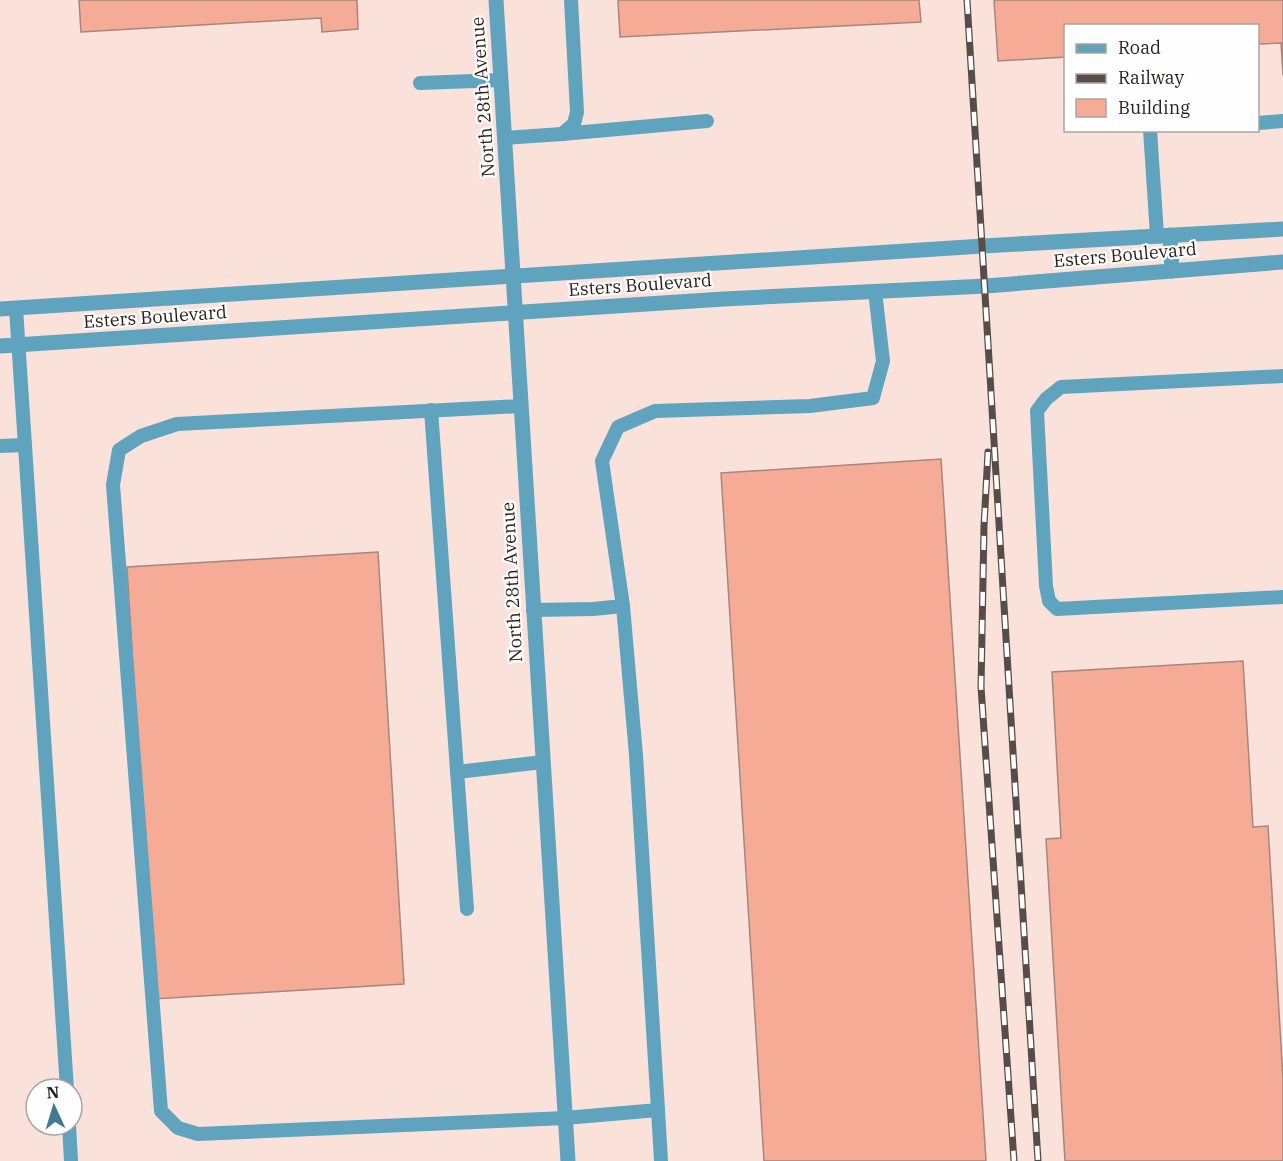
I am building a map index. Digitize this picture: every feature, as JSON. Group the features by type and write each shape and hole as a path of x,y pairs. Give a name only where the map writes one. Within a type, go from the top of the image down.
{"street":[{"name":"North 28th Avenue","path":"496,0 568,1161"},
{"name":"Esters Boulevard","path":"0,309 1283,229"},
{"path":"1164,235 1172,271"},
{"name":"Esters Boulevard","path":"0,346 724,299 986,286 1283,262"}],"lane":[{"path":"562,134 574,124 578,112 571,0"},
{"path":"420,83 501,80"},
{"path":"505,138 707,121"},
{"path":"1259,123 1283,121"},
{"path":"1150,132 1164,235"},
{"path":"661,1161 636,755 623,606 602,461 618,427 655,411 810,406 873,398 883,361 875,291"},
{"path":"16,308 66,1077"},
{"path":"1283,376 1061,387 1046,399 1037,411 1046,586 1049,601 1058,609 1283,597"},
{"path":"521,406 177,424 141,436 119,450 113,486 161,1111 178,1128 198,1134 565,1118 658,1110"},
{"path":"431,410 467,909"},
{"path":"0,446 25,445"},
{"path":"533,610 623,606"},
{"path":"457,772 543,762"},
{"path":"70,1137 71,1161"}],"shaded area":[{"path":"0,0 1283,0 1283,1161 0,1161"}],"building":[{"path":"79,0 357,0 358,29 322,32 321,18 81,32"},
{"path":"618,0 919,0 921,22 620,37"},
{"path":"994,0 1283,0 1283,75 1281,43 1259,44 1259,24 1064,24 1064,57 998,61"},
{"path":"941,459 986,1161 764,1161 721,473"},
{"path":"378,552 404,984 153,999 127,567"},
{"path":"1243,661 1253,827 1268,826 1283,1079 1283,1161 1065,1161 1046,839 1061,838 1052,672"}],"railway":[{"path":"967,0 1038,1161"},
{"path":"988,452 981,687 1014,1161"}]}
